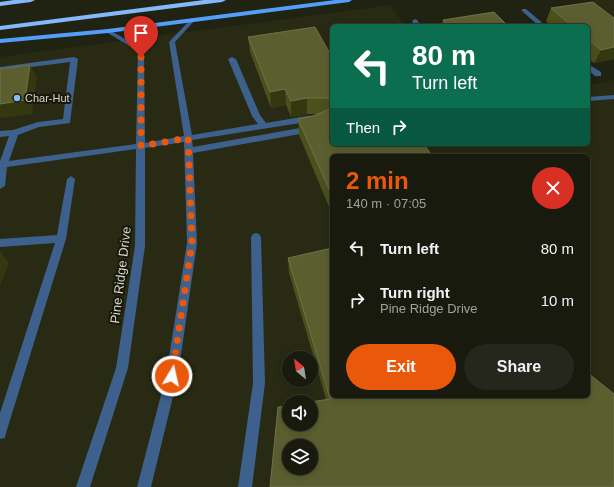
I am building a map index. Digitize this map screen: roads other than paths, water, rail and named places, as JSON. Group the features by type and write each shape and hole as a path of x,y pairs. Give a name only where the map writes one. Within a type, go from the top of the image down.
{"highway":[{"path":"0,4 31,0"},
{"path":"0,28 222,0"}],"main road":[{"path":"0,42 108,31 349,0"}],"street":[{"path":"524,10 541,24"},
{"path":"144,487 172,376 192,243 188,138 172,42 192,20"},
{"name":"Pine Ridge Drive","path":"83,487 122,368 140,246 141,50 108,31"},
{"path":"0,70 74,59 67,121 38,125 14,133 0,134"},
{"path":"232,59 256,116 264,126"},
{"path":"590,68 598,74"},
{"path":"590,98 614,97"},
{"path":"2,165 141,146 307,119 330,119"},
{"path":"189,150 312,128 330,119"},
{"path":"0,186 2,165 14,133"},
{"path":"0,433 61,239 71,179"},
{"path":"245,487 259,383 256,237"},
{"path":"0,242 61,239"}],"place":[{"name":"Char-Hut","path":"17,98"}]}
